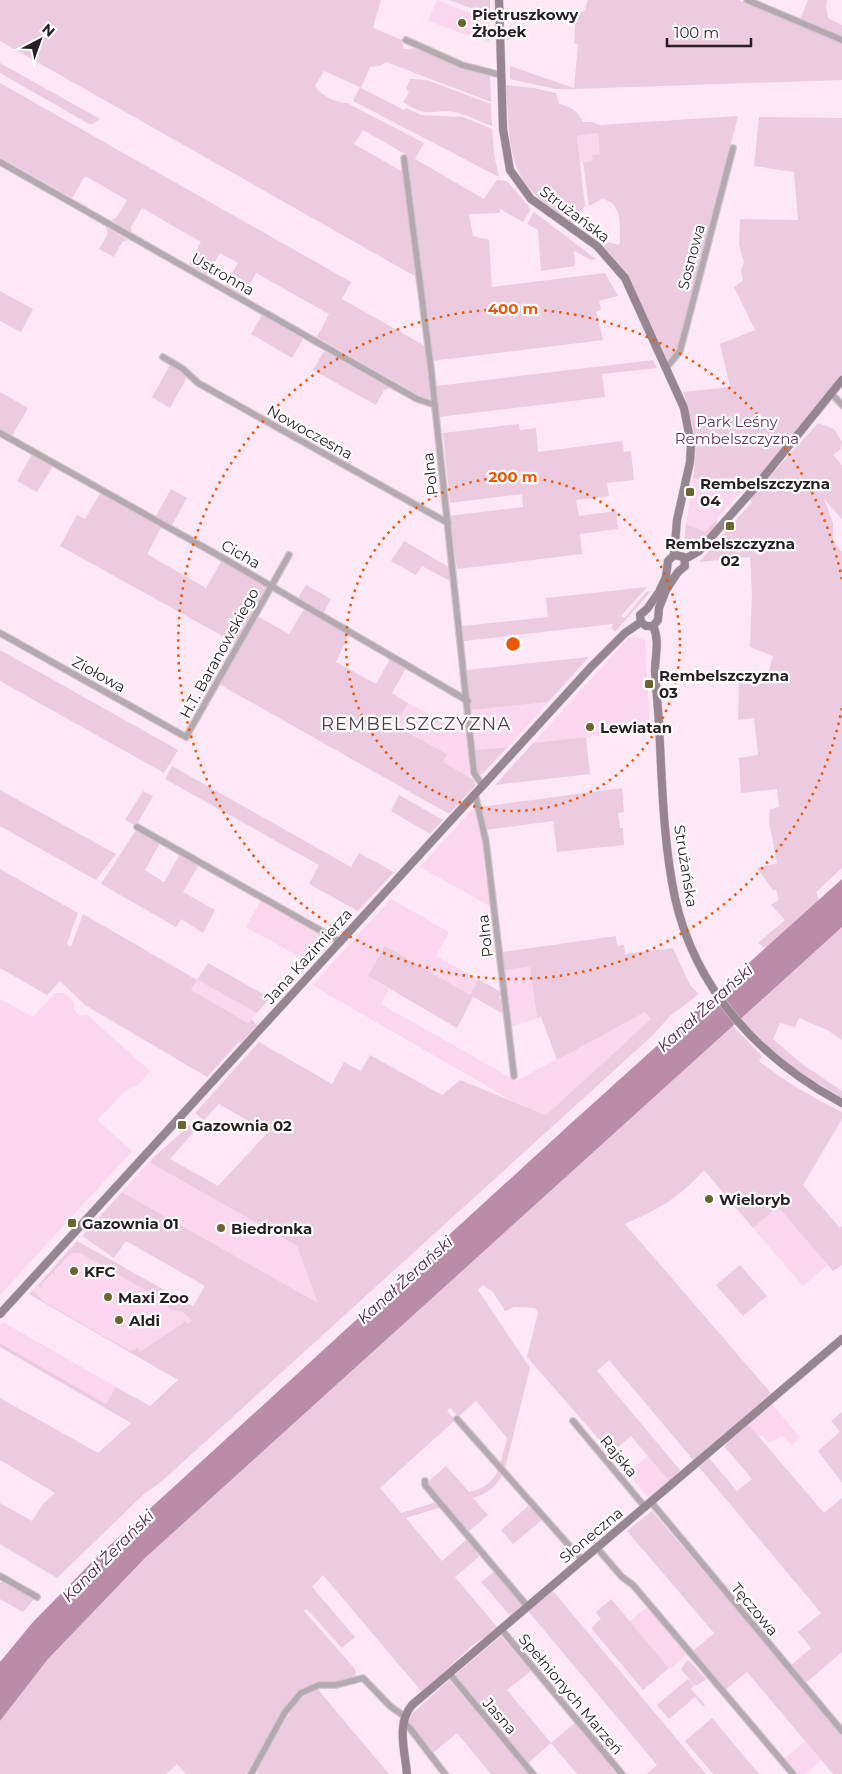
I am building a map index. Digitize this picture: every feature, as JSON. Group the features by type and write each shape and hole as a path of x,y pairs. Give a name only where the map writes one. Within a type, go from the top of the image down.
{"main road":[{"name":"Strużańska","path":"499,0 503,129 510,170 531,199 597,246 625,278 684,408 691,444 690,462 676,530 674,555"},
{"path":"685,559 694,556 709,540 757,485 842,380"},
{"path":"674,555 682,556 685,559 685,566 678,572 662,599 658,616 653,626 646,626 641,622 640,615 647,609 659,592 669,567 668,561 674,555"},
{"path":"669,567 678,572"},
{"path":"647,609 653,610 658,616"},
{"name":"Jana Kazimierza","path":"0,1314 610,647 629,629 641,622"},
{"name":"Strużańska","path":"653,626 656,636 655,670 672,882 687,938 708,981 742,1029 792,1073 842,1103"},
{"name":"Słoneczna","path":"404,1719 412,1705 842,1339"},
{"path":"404,1719 407,1774"}],"street":[{"path":"747,0 842,40"},
{"path":"406,40 462,65 501,75"},
{"name":"Sosnowa","path":"666,367 680,351 733,148"},
{"name":"Polna","path":"404,158 435,405 468,701 474,772 483,786"},
{"name":"Ustronna","path":"0,162 417,399 435,405"},
{"name":"Nowoczesna","path":"162,357 183,369 198,383 448,523"},
{"path":"831,393 842,404"},
{"name":"Cicha","path":"0,432 271,586 468,701"},
{"name":"H.T. Baranowskiego","path":"186,737 289,555"},
{"name":"Ziołowa","path":"0,633 186,737"},
{"name":"Polna","path":"475,794 486,842 514,1076"},
{"path":"137,827 341,942"},
{"path":"457,1419 582,1560"},
{"name":"Rajska","path":"573,1421 648,1504"},
{"path":"425,1481 425,1485 528,1607"},
{"name":"Tęczowa","path":"648,1504 842,1731"},
{"path":"597,1548 622,1577 633,1585 793,1774"},
{"path":"0,1577 37,1597"},
{"name":"Spełnionych Marzeń","path":"502,1629 622,1774"},
{"name":"Jasna","path":"449,1673 533,1774"},
{"path":"251,1774 284,1712 296,1698 310,1688 336,1686 363,1678 404,1719 445,1774"}],"shaded area":[{"name":"Pietruszkowy Żłobek","path":"437,0 490,21 490,43 428,21"},
{"path":"598,133 601,154 593,161 580,162 577,136"},
{"path":"693,478 753,478 705,532 686,524"},
{"path":"629,637 645,640 650,730 533,743"},
{"path":"548,702 508,747 475,750 471,710"},
{"path":"408,703 469,737 469,777 442,762 446,754 395,726"},
{"path":"475,806 485,849 484,865 490,906 420,867"},
{"path":"391,899 449,932 436,956 478,979 470,995 368,976 389,989 381,1004 516,1081 645,1012 651,1019 546,1115 511,1100 312,985"},
{"path":"261,900 326,938 328,943 310,963 246,927"},
{"path":"530,967 537,1018 511,1027 504,970"},
{"path":"198,980 257,1013 248,1023 191,991"},
{"path":"55,993 64,993 74,1002 74,1010 80,1016 87,1015 150,1071 138,1085 126,1090 97,1120 132,1151 0,1295 0,999 33,1017"},
{"path":"149,1162 297,1246 319,1304 122,1192"},
{"path":"778,1207 828,1265 803,1286 753,1228"},
{"path":"72,1247 273,1362 178,1380 29,1294"},
{"path":"3,1322 116,1387 106,1404 0,1343 0,1325"},
{"path":"772,1404 800,1437 792,1445 782,1436 769,1443 762,1435 759,1437 748,1424"},
{"path":"648,1456 669,1481 651,1496 647,1496 628,1473"},
{"path":"647,1607 687,1654 670,1669 630,1621"},
{"path":"805,1741 821,1760 805,1774 797,1774 784,1759"}],"green space":[{"path":"0,0 381,0 373,28 402,40 404,49 419,48 490,75 491,102 386,62 379,66 370,67 361,88 404,110 406,108 421,115 463,117 492,129 494,154 499,177 353,101 360,87 324,71 315,86 329,98 347,103 424,143 415,159 484,199 497,180 507,181 531,209 523,222 500,209 500,213 469,214 473,236 489,240 492,287 605,273 618,296 599,301 601,310 596,312 603,340 432,361 405,154 363,130 354,144 403,172 420,279 0,41"},
{"path":"449,0 490,0 490,15"},
{"path":"588,0 739,0 842,43 842,80 555,89 510,79 510,66 574,88 578,45 574,43 576,10 584,12"},
{"path":"808,0 827,0 828,18 842,25 842,38 800,20"},
{"path":"0,63 100,119 91,125 0,73"},
{"path":"410,79 427,80 491,104 492,126 459,113 444,111 426,112 403,102 409,92 406,89"},
{"path":"0,83 351,282 342,299 425,346 430,397 427,400 317,337 329,314 256,273 244,296 225,285 238,263 220,253 207,275 189,264 201,242 142,208 131,227 132,233 111,220 116,218 127,200 85,176 72,198 0,157"},
{"path":"506,85 556,93 559,104 574,110 583,122 593,122 600,125 738,116 677,351 668,361 627,273 603,246 608,242 618,245 620,243 620,223 617,210 609,201 602,199 589,206 583,162 593,161 592,155 600,154 598,133 577,136 585,206 572,224 535,194 523,180 516,166 509,132"},
{"name":"Park Leśny Rembelszczyzna","path":"759,117 842,118 842,375 758,478 693,478 695,466 694,434 683,392 730,387 720,344 755,330 734,287 743,281 741,270 744,262 739,245 740,219 798,220 794,172 754,166"},
{"path":"534,212 596,259 591,260 574,251 575,266 541,271 538,230 527,224"},
{"path":"106,227 128,240 122,242 114,257 99,249 108,234"},
{"path":"0,291 33,309 21,332 0,321"},
{"path":"262,315 303,339 292,358 251,334"},
{"path":"324,351 390,388 384,390 376,405 313,370"},
{"path":"653,360 657,368 602,374 605,397 439,417 436,386"},
{"path":"170,365 187,377 170,408 152,397"},
{"path":"0,392 28,408 12,436 0,429"},
{"path":"818,423 834,429 842,442 841,449 833,455 842,465 842,519 824,499 833,523 833,541 842,552 842,868 816,892 819,900 768,947 763,947 758,943 785,920 771,905 779,900 776,890 773,890 757,868 777,863 769,822 770,809 779,807 777,789 741,793 739,758 758,755 754,718 738,720 739,683 750,684 751,674 768,674 773,656 750,647 752,593 750,557 699,562 752,502 749,499"},
{"path":"519,424 520,430 536,428 538,452 622,441 624,452 631,451 634,480 607,483 609,496 576,500 579,516 616,511 618,529 580,534 582,554 457,569 449,516 523,507 522,494 450,503 443,433"},
{"path":"32,454 53,466 37,492 17,481"},
{"path":"171,489 187,498 172,525 156,516"},
{"path":"101,492 162,526 147,554 206,588 222,560 265,585 266,589 237,644 60,546 77,515 85,519"},
{"path":"717,519 716,526 693,551 684,544 686,524 705,532"},
{"path":"404,541 449,567 452,582 422,566 416,575 391,561"},
{"path":"306,585 331,599 323,614 297,600"},
{"path":"647,587 621,616 625,618 646,592 651,591 615,632 611,628 613,624 464,641 462,626 548,617 546,598"},
{"path":"304,609 349,635 336,662 376,684 390,659 406,668 392,693 408,703 395,726 447,754 443,762 474,780 475,786 449,814 219,684 257,616 289,634"},
{"path":"0,650 178,750 164,773 0,681"},
{"path":"589,657 548,702 471,710 466,670"},
{"path":"586,737 590,774 495,785 533,743"},
{"path":"508,747 482,774 476,774 475,750"},
{"path":"172,766 351,867 359,853 394,872 358,911 309,884 319,865 165,779"},
{"path":"622,788 624,812 618,813 620,828 623,828 624,845 557,852 553,821 485,830 480,807"},
{"path":"0,790 116,854 96,880 0,826"},
{"path":"143,791 153,796 136,826 125,820"},
{"path":"399,795 443,820 430,834 391,811"},
{"path":"136,830 160,843 145,870 164,882 180,854 199,865 183,892 215,910 203,933 181,919 176,927 101,884"},
{"path":"0,869 78,913 67,944 71,947 83,914 197,980 208,963 270,998 257,1013 198,980 191,990 248,1023 252,1019 257,1026 241,1043 239,1042 207,1077 85,1005 60,981 47,995 0,968"},
{"path":"842,927 842,1040 829,1031 799,1018 795,1027 780,1023 773,1039 802,1064 842,1091 842,1098 787,1064 739,1018"},
{"path":"616,936 617,946 624,945 625,954 673,948 690,985 699,994 670,1016 653,1035 161,1482 144,1494 57,1578 0,1544 0,1503 32,1521 43,1504 55,1493 0,1460 0,1398 98,1453 131,1423 0,1347 0,1343 106,1404 116,1387 150,1406 178,1380 29,1294 33,1291 46,1303 130,1351 138,1348 140,1352 183,1323 183,1321 189,1324 192,1320 183,1312 170,1310 163,1300 80,1253 71,1253 54,1271 55,1276 52,1273 41,1285 44,1288 38,1286 77,1241 193,1306 205,1286 126,1241 114,1258 82,1236 122,1192 318,1303 297,1246 149,1162 194,1121 200,1125 170,1159 218,1186 268,1132 219,1104 204,1120 195,1113 259,1042 332,1084 344,1062 361,1071 370,1055 442,1095 460,1080 546,1115 651,1019 645,1012 557,1060 541,1017 537,1018 530,967 504,970 502,952"},
{"path":"385,946 470,995 478,979 501,992 499,999 502,999 504,1014 473,997 457,1028 368,976"},
{"path":"732,1025 762,1056 759,1061 799,1089 842,1112 842,1119 803,1185 840,1228 842,1226 842,1265 833,1271 778,1207 753,1228 704,1170 677,1196 649,1213 625,1224 771,1393 695,1462 609,1360 597,1371 680,1470 669,1481 631,1436 611,1453 527,1357 538,1313 535,1308 514,1307 505,1311 493,1292 483,1285 478,1290 530,1368 505,1468 500,1465 507,1438 476,1401 458,1417 451,1408 447,1411 455,1420 380,1488 401,1513 437,1502 441,1507 406,1518 442,1561 467,1539 481,1555 455,1577 498,1628 474,1644 422,1692 323,1575 312,1587 355,1637 342,1648 307,1609 304,1611 355,1669 356,1676 334,1684 314,1685 283,1711 246,1774 186,1774 177,1764 166,1774 0,1774 0,1721 48,1659 145,1558"},
{"path":"740,1265 767,1296 743,1316 716,1285"},
{"path":"842,1412 842,1483 818,1451 840,1432 831,1421"},
{"path":"748,1424 824,1513 842,1498 842,1652 808,1681 804,1681 791,1665 811,1648 798,1632 821,1613 699,1467 709,1458 737,1491 752,1479 724,1446"},
{"path":"446,1466 469,1492 486,1485 493,1479 498,1470 502,1475 491,1490 473,1498 488,1515 468,1532 427,1483"},
{"path":"528,1506 543,1519 513,1544 501,1530"},
{"path":"652,1511 842,1734 842,1774 833,1774 747,1672 725,1690 693,1651 714,1633 627,1531"},
{"path":"495,1571 524,1606 511,1617 481,1582"},
{"path":"4,1581 35,1598 23,1612 0,1599 0,1583"},
{"path":"553,1591 706,1774 647,1774 657,1765 528,1611"},
{"path":"611,1599 669,1668 643,1690 591,1628 601,1619 596,1612"},
{"path":"501,1636 531,1671 507,1690 551,1743 528,1763 456,1677 456,1674"},
{"path":"687,1661 690,1661 706,1679 698,1685 694,1685 681,1669"},
{"path":"688,1679 694,1686 691,1689 705,1705 703,1706 695,1697 669,1719 657,1705"},
{"path":"449,1680 529,1774 491,1774 457,1733 433,1753 409,1722 411,1715"},
{"path":"318,1688 389,1774 257,1774 261,1761 297,1701"},
{"path":"712,1718 759,1774 713,1774 685,1741"},
{"path":"575,1723 617,1774 577,1774 551,1743"}],"water":[{"name":"Kanał Żerański","path":"842,879 842,927 145,1558 48,1659 0,1721 0,1662 33,1622 96,1558 568,1126"}],"place":[{"name":"Pietruszkowy Żłobek","path":"462,23"},
{"name":"Rembelszczyzna 04","path":"690,492"},
{"name":"Rembelszczyzna 02","path":"730,526"},
{"name":"Rembelszczyzna 03","path":"649,684"},
{"name":"Lewiatan","path":"590,727"},
{"name":"Gazownia 02","path":"182,1125"},
{"name":"Wieloryb","path":"709,1199"},
{"name":"Gazownia 01","path":"72,1223"},
{"name":"Biedronka","path":"221,1228"},
{"name":"KFC","path":"74,1271"},
{"name":"Maxi Zoo","path":"108,1297"},
{"name":"Aldi","path":"119,1320"}],"district":[{"name":"REMBELSZCZYZNA","path":"416,724"}]}
